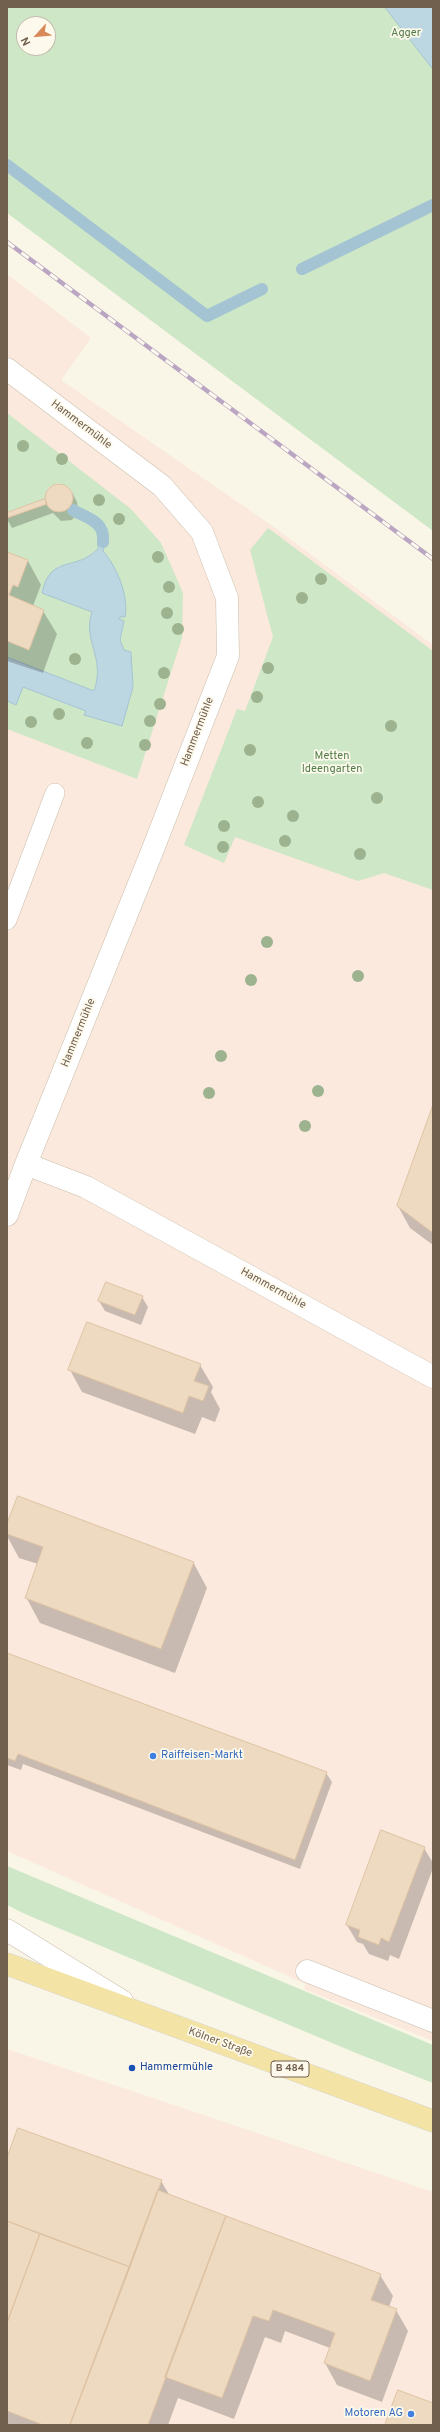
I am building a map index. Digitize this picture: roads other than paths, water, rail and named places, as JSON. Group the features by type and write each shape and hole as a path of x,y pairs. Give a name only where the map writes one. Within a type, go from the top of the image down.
{"main road":[{"name":"Kölner Straße","path":"7,1964 433,2121"}],"street":[{"name":"Hammermühle","path":"7,369 162,486 202,532 227,598 228,656 153,849 17,1175 7,1215"},
{"name":"Hammermühle","path":"17,1175 86,1187 433,1377"},
{"path":"7,1930 147,2016"},
{"path":"308,1971 433,2021"}],"lane":[{"path":"7,920 55,793"}],"water":[{"path":"385,7 433,7 433,69"},
{"path":"98,542 105,542 103,551 117,573 121,582 125,600 125,617 120,617 119,619 124,621 120,640 124,650 131,652 133,687 122,726 84,715 86,711 23,687 16,705 7,701 7,657 94,691 97,679 97,668 90,632 92,612 42,593 46,581 51,573 57,568 89,556 98,549"}],"waterway":[{"path":"7,165 207,316 262,289"},
{"path":"302,269 433,205"},
{"path":"73,510 98,525 103,535 103,542"}],"railway":[{"path":"7,242 433,559"}],"place":[{"name":"Raiffeisen-Markt","path":"153,1756"},
{"name":"Hammermühle","path":"132,2068"},
{"name":"Motoren AG","path":"411,2414"}],"park label":[{"name":"Agger","path":"406,34"},
{"name":"Metten Ideengarten","path":"332,763"}]}
